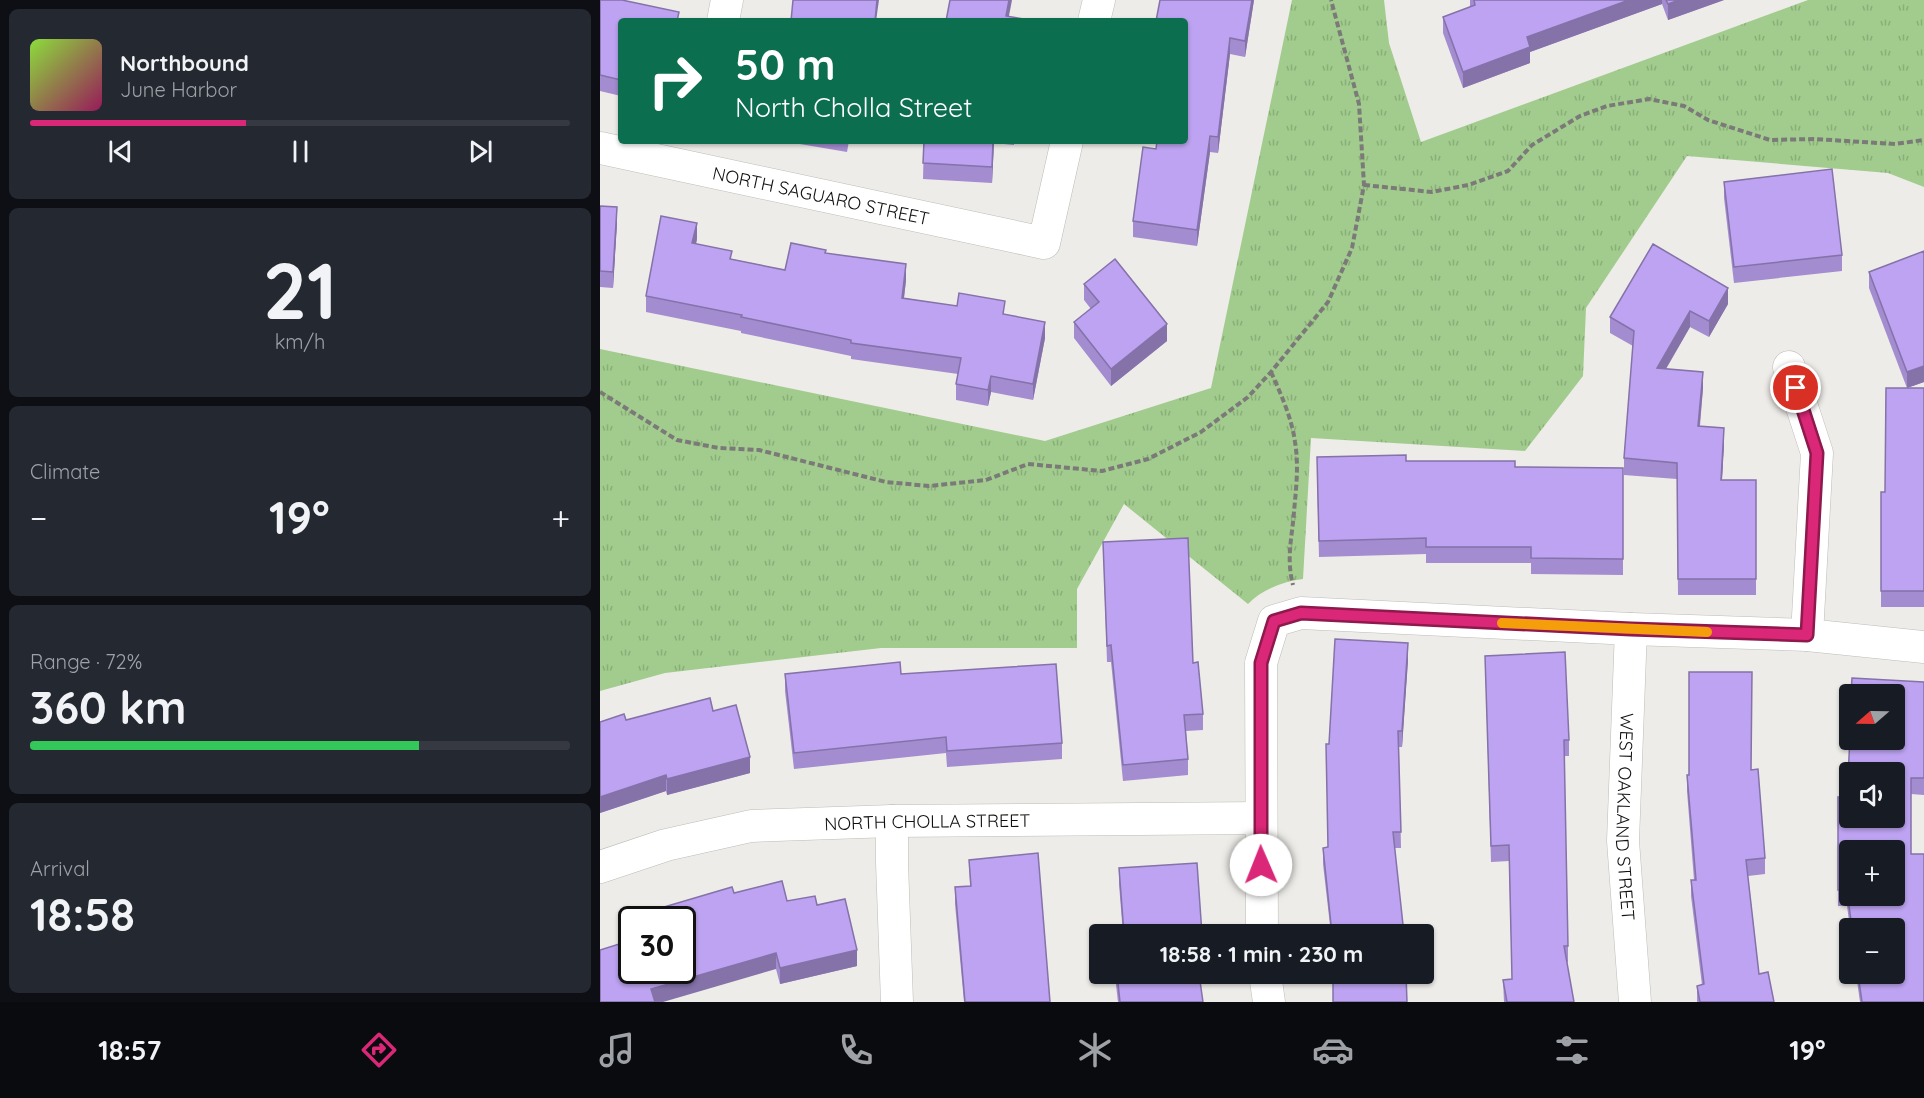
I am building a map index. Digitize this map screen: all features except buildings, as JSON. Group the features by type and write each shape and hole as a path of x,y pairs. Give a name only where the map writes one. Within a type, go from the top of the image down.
{"street":[{"path":"724,18 727,0"},
{"path":"1095,18 1099,0"},
{"name":"NORTH SAGUARO STREET","path":"600,148 695,154 1044,243 1066,144"},
{"path":"1790,366 1817,453 1807,635"},
{"path":"1262,924 1261,663 1288,617 1807,635 1924,647"},
{"name":"WEST OAKLAND STREET","path":"1631,629 1623,841 1635,1002"},
{"name":"NORTH CHOLLA STREET","path":"600,867 666,845 751,826 892,821 1261,818"},
{"path":"892,821 897,1002"},
{"path":"1266,984 1269,1002"}],"path":[{"path":"600,392 677,440 719,448 759,450 886,482 928,486 986,480 1028,464 1102,471 1148,459 1201,432 1248,397 1271,372 1328,302 1352,248 1364,185 1359,104 1332,0"},
{"path":"1364,185 1432,192 1468,185 1508,171 1532,145 1580,116 1607,106 1649,99 1684,106 1708,120 1770,140 1814,139 1895,144 1924,140"},
{"path":"1271,372 1280,390 1295,441 1298,469 1288,553 1290,575 1288,617"}],"green space":[{"path":"1292,0 1384,0 1389,43 1421,142 1808,0 1924,0 1924,187 1888,173 1687,156 1586,308 1583,376 1525,451 1311,438 1303,579 1273,587 1259,594 1248,604 1124,504 1077,589 1077,648 881,648 665,673 600,691 600,349 1045,441 1211,388"}],"slow traffic":[{"path":"1502,623 1707,632"}],"route":[{"path":"1261,865 1261,663 1274,621 1301,613 1807,635 1817,453 1796,388"}]}
